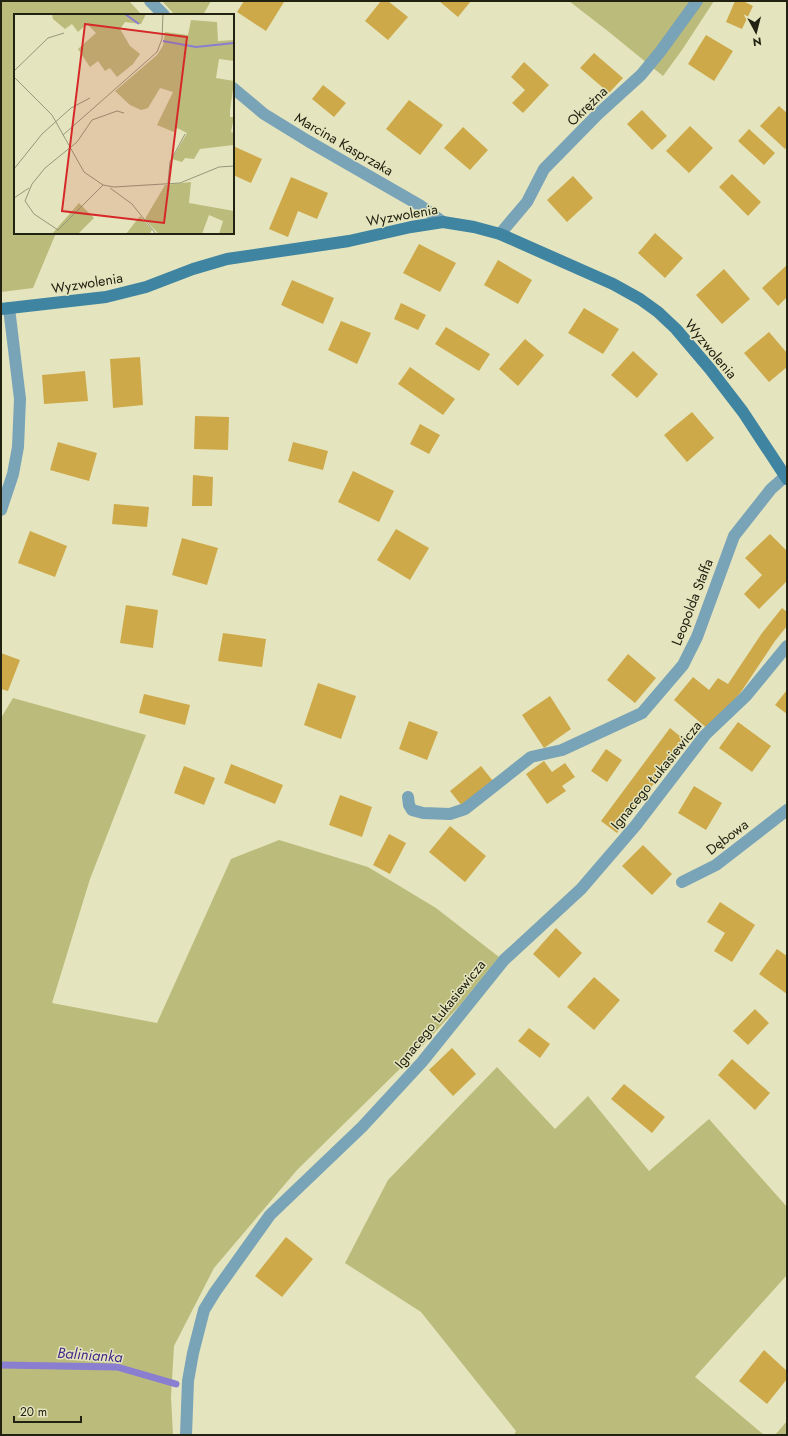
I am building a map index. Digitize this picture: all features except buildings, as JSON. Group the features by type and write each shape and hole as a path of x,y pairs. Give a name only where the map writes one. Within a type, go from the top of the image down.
{"street":[{"path":"150,1 163,14"},
{"name":"Okrężna","path":"500,234 527,202 544,169 598,114 641,75 660,52 697,1"},
{"name":"Marcina Kasprzaka","path":"234,89 264,114 421,206 443,222"},
{"name":"Wyzwolenia","path":"5,309 106,297 146,287 227,258 349,241 411,226 443,222 474,227 500,234 613,284 640,299 658,312 676,329 743,412 786,477"},
{"path":"1,510 14,474 18,447 20,399 5,309"},
{"name":"Leopolda Staffa","path":"408,797 409,805 412,810 423,813 450,814 465,809 531,757 562,750 642,713 682,665 697,637 734,536 771,489 786,477"},
{"name":"Ignacego Łukasiewicza","path":"186,1435 188,1381 193,1353 204,1310 215,1292 270,1215 362,1127 422,1062 504,960 581,889 636,825 705,735 746,696 787,646"},
{"name":"Dębowa","path":"682,882 716,865 787,810"}],"shaded area":[{"path":"1,1 129,1 141,14 14,14 14,234 56,234 33,288 1,292"},
{"path":"162,1 211,1 204,14 174,14"},
{"path":"569,1 714,1 663,76"},
{"path":"13,698 146,735 90,879 52,1003 157,1023 231,859 279,840 368,867 436,908 499,957 460,1005 414,1055 297,1170 214,1268 174,1346 171,1397 173,1435 1,1435 1,718"},
{"path":"497,1067 555,1129 588,1096 649,1171 709,1119 787,1207 787,1275 695,1377 764,1435 514,1435 516,1431 421,1312 345,1263 388,1180"},
{"path":"787,1421 787,1435 775,1435"}],"waterway":[{"name":"Balinianka","path":"1,1365 117,1367 176,1384"}]}
